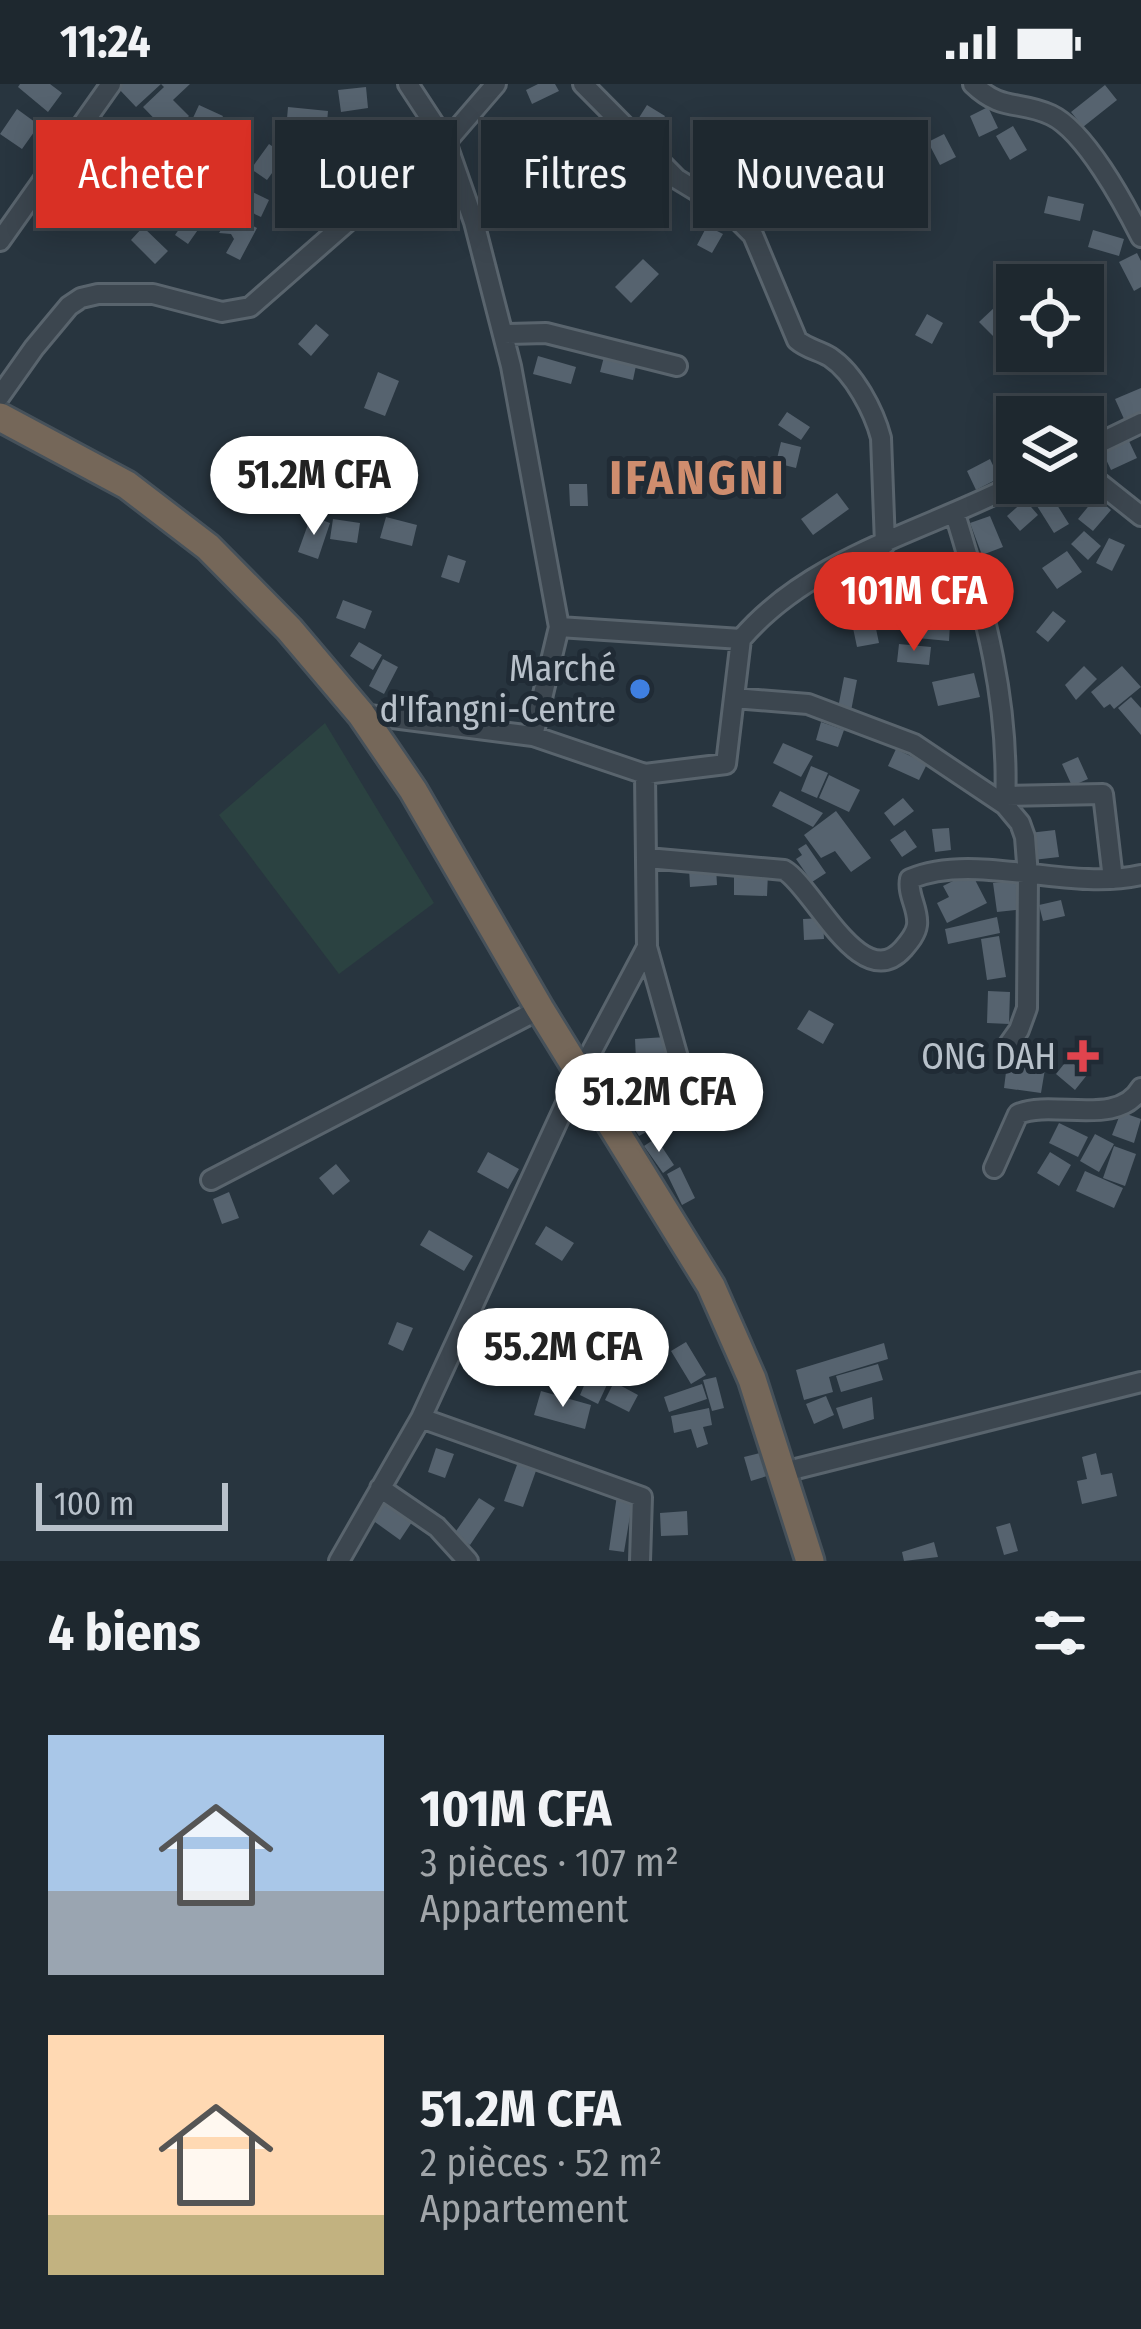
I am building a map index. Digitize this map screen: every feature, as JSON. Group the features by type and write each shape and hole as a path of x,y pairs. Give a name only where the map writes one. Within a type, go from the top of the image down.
{"highway":[{"path":"0,418 127,485 208,548 289,629 361,714 413,790 539,1009 711,1286 752,1379 810,1561"}],"street":[{"path":"0,242 111,84"},
{"path":"408,84 432,120"},
{"path":"457,129 496,84"},
{"path":"583,84 677,179 742,221 753,235 797,340 825,353 849,376 877,422 885,544"},
{"path":"973,84 997,104 1043,111 1064,121 1121,198 1141,237"},
{"path":"457,173 504,334 559,627 532,736"},
{"path":"0,396 45,334 81,298 153,294 222,312 250,307 344,228"},
{"path":"504,334 546,332 676,366"},
{"path":"1104,441 1141,423"},
{"path":"1104,487 1141,516"},
{"path":"361,714 532,736 645,774 726,764 741,639 759,620 814,578 996,494"},
{"path":"956,514 990,627 1001,691 1006,800 1025,837 1027,1008 1006,1047"},
{"path":"559,627 741,639"},
{"path":"734,698 808,704 914,744 1006,800 1103,794 1112,879"},
{"path":"645,774 647,947 684,1079"},
{"path":"646,858 784,870 795,877 835,932 874,960 884,961 904,947 918,922 910,878 954,868 1028,876 1112,879 1141,875"},
{"path":"339,1561 421,1418 579,1075 647,947"},
{"path":"211,1180 539,1009"},
{"path":"994,1168 1018,1114 1029,1109 1122,1105 1141,1088"},
{"path":"784,1472 1141,1382"},
{"path":"421,1418 642,1496 640,1561"},
{"path":"380,1488 437,1527 467,1561"}],"green space":[{"path":"325,723 434,903 339,974 219,815"}],"building":[{"path":"20,84 50,84 62,93 48,112"},
{"path":"122,84 161,84 136,107 118,88"},
{"path":"161,84 190,84 173,100 189,116 185,120 156,120 143,107 164,87"},
{"path":"555,84 559,91 532,104 526,90"},
{"path":"1105,85 1117,100 1083,127 1071,112"},
{"path":"366,87 368,108 341,112 338,90"},
{"path":"199,105 223,116 221,120 192,120"},
{"path":"647,105 665,116 663,120 638,120"},
{"path":"288,107 328,111 327,120 287,120"},
{"path":"988,107 998,128 979,137 970,116"},
{"path":"17,109 36,123 22,149 0,134"},
{"path":"1013,126 1027,150 1010,160 996,136"},
{"path":"944,134 956,157 940,165 928,142"},
{"path":"269,144 275,148 275,169 267,180 251,169"},
{"path":"251,191 269,200 261,217 251,212"},
{"path":"1048,196 1084,204 1080,221 1044,213"},
{"path":"144,228 168,251 155,264 131,240"},
{"path":"180,228 199,228 188,244 175,235"},
{"path":"218,228 257,228 240,260 226,253 234,239 219,233"},
{"path":"706,228 723,234 712,253 697,245"},
{"path":"1093,230 1124,239 1119,256 1088,247"},
{"path":"1137,253 1141,287 1134,291 1119,262"},
{"path":"643,259 659,274 631,303 615,287"},
{"path":"996,306 996,339 979,322"},
{"path":"927,314 943,323 932,344 915,335"},
{"path":"316,324 329,335 311,356 298,344"},
{"path":"605,353 637,361 633,380 600,372"},
{"path":"538,356 576,367 571,384 533,374"},
{"path":"378,372 399,381 385,416 364,408"},
{"path":"1141,388 1141,412 1124,419 1115,399"},
{"path":"787,412 810,427 801,440 778,425"},
{"path":"1128,439 1137,458 1111,470 1104,450"},
{"path":"781,442 801,447 796,468 776,463"},
{"path":"990,459 996,480 976,490 967,471"},
{"path":"244,479 262,489 248,514 230,504"},
{"path":"569,484 587,484 588,506 570,506"},
{"path":"837,493 849,509 813,535 801,519"},
{"path":"1020,504 1028,504 1038,515 1020,531 1007,516"},
{"path":"1036,504 1056,504 1069,524 1054,533"},
{"path":"1090,504 1104,504 1111,510 1093,531 1078,519"},
{"path":"311,516 330,523 318,559 298,552"},
{"path":"990,516 1003,547 982,555 970,523"},
{"path":"386,517 417,525 412,546 380,538"},
{"path":"333,519 360,523 357,543 330,539"},
{"path":"1084,531 1101,546 1088,560 1071,544"},
{"path":"1109,538 1125,545 1112,571 1096,563"},
{"path":"1067,551 1082,572 1057,589 1042,568"},
{"path":"448,555 466,561 459,583 441,577"},
{"path":"343,600 372,611 365,629 336,618"},
{"path":"903,602 905,623 884,624 882,604"},
{"path":"1053,611 1066,621 1048,642 1036,632"},
{"path":"919,621 950,624 949,641 917,638"},
{"path":"875,624 879,643 857,647 853,628"},
{"path":"359,642 382,655 373,670 350,656"},
{"path":"899,644 931,647 929,665 897,662"},
{"path":"383,659 398,667 384,694 369,686"},
{"path":"1084,666 1097,679 1076,700 1065,685"},
{"path":"1122,666 1141,687 1114,709 1110,704 1104,708 1091,692"},
{"path":"974,673 980,697 938,706 932,682"},
{"path":"844,677 857,680 851,711 838,708"},
{"path":"1131,697 1141,708 1141,735 1118,708"},
{"path":"821,722 844,730 838,747 816,740"},
{"path":"783,743 813,756 801,777 773,763"},
{"path":"896,749 927,764 919,780 888,766"},
{"path":"1078,757 1088,779 1072,786 1062,764"},
{"path":"811,766 828,773 817,798 801,791"},
{"path":"829,775 860,790 849,812 819,798"},
{"path":"780,791 823,813 813,827 772,806"},
{"path":"903,798 914,811 894,826 884,813"},
{"path":"836,811 871,858 851,872 835,851 821,858 804,835"},
{"path":"949,828 951,850 935,852 932,829"},
{"path":"905,830 917,847 902,857 890,840"},
{"path":"1055,830 1059,857 1033,860 1029,833"},
{"path":"806,844 826,873 812,882 796,859 802,855 798,849"},
{"path":"716,867 717,885 690,887 689,868"},
{"path":"734,872 768,873 767,896 734,895"},
{"path":"971,872 987,903 947,923 937,903 949,897 943,886"},
{"path":"1021,880 1024,909 997,912 993,883"},
{"path":"1061,900 1065,916 1043,921 1039,905"},
{"path":"997,917 1000,933 948,944 945,929"},
{"path":"823,918 824,939 804,940 803,919"},
{"path":"999,936 1006,977 987,980 981,939"},
{"path":"988,991 1010,992 1009,1024 987,1023"},
{"path":"809,1010 834,1024 823,1044 797,1029"},
{"path":"666,1037 668,1079 637,1080 635,1039"},
{"path":"1068,1059 1087,1075 1075,1090 1056,1074"},
{"path":"1007,1064 1045,1069 1041,1093 1004,1088"},
{"path":"624,1091 648,1131 639,1136 614,1097"},
{"path":"1121,1112 1141,1119 1134,1143 1112,1135"},
{"path":"1059,1123 1088,1137 1078,1157 1049,1143"},
{"path":"1095,1134 1114,1144 1099,1172 1080,1161"},
{"path":"656,1138 674,1165 663,1173 644,1146"},
{"path":"1114,1146 1136,1154 1125,1186 1103,1178"},
{"path":"488,1152 519,1169 508,1189 477,1172"},
{"path":"1050,1152 1071,1165 1059,1186 1037,1173"},
{"path":"336,1164 350,1181 333,1195 319,1178"},
{"path":"680,1167 695,1198 682,1205 667,1174"},
{"path":"1085,1171 1123,1188 1114,1208 1076,1191"},
{"path":"229,1192 239,1218 222,1224 213,1199"},
{"path":"546,1226 574,1243 562,1261 535,1244"},
{"path":"429,1230 473,1256 464,1271 420,1245"},
{"path":"397,1322 413,1328 403,1351 388,1344"},
{"path":"578,1339 594,1346 586,1366 569,1359"},
{"path":"686,1342 706,1375 691,1384 671,1351"},
{"path":"884,1343 888,1359 829,1377 833,1392 804,1400 796,1370"},
{"path":"878,1364 883,1380 841,1392 836,1376"},
{"path":"592,1367 611,1376 598,1404 580,1395"},
{"path":"716,1377 724,1408 712,1411 703,1380"},
{"path":"614,1382 638,1395 629,1412 605,1400"},
{"path":"702,1384 707,1399 669,1412 664,1397"},
{"path":"541,1391 591,1405 585,1429 534,1415"},
{"path":"826,1396 834,1415 814,1424 806,1404"},
{"path":"872,1397 874,1419 843,1429 836,1408"},
{"path":"709,1408 712,1425 703,1427 708,1444 697,1448 691,1429 674,1433 671,1416"},
{"path":"436,1448 454,1454 445,1478 428,1472"},
{"path":"760,1453 767,1476 751,1481 744,1457"},
{"path":"1096,1453 1101,1475 1112,1473 1117,1496 1082,1504 1077,1481 1087,1479 1082,1457"},
{"path":"518,1462 537,1468 523,1507 504,1501"},
{"path":"617,1495 633,1498 624,1552 609,1550"},
{"path":"383,1497 414,1519 400,1540 368,1517"},
{"path":"479,1498 495,1508 470,1545 454,1534"},
{"path":"687,1511 688,1535 661,1536 660,1513"},
{"path":"1010,1523 1018,1551 1004,1555 996,1527"},
{"path":"934,1542 938,1557 904,1561 902,1552"}],"place":[{"name":"Marché d'Ifangni-Centre","path":"640,689"},
{"name":"ONG DAH","path":"1083,1056"}],"district":[{"name":"IFANGNI","path":"698,477"}]}
